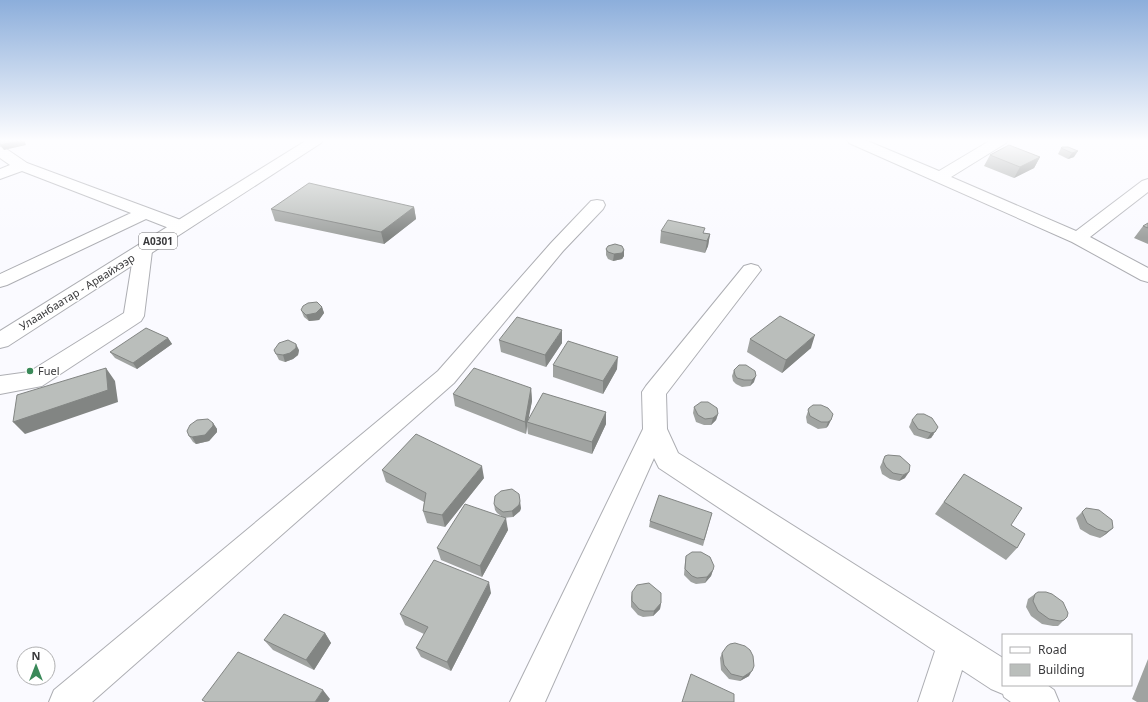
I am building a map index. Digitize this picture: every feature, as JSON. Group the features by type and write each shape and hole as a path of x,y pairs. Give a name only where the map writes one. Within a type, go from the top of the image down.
{"main road":[{"path":"40,173 180,226"},
{"name":"Улаанбаатар - Арвайхээр","path":"0,341 264,173"},
{"path":"930,173 1078,238 1148,276"},
{"path":"940,177 947,173"},
{"path":"1078,238 1148,184"},
{"path":"66,702 446,377 557,247 596,205"},
{"path":"0,281 145,213"},
{"path":"0,385 34,380 134,316 143,251"},
{"path":"751,270 654,392 655,429 668,460 1002,676"},
{"path":"527,702 655,429"},
{"path":"935,702 953,645"},
{"path":"1018,686 1042,702"}],"building":[{"path":"309,183 414,207 381,232 271,209"},
{"path":"668,220 705,228 703,233 710,234 707,241 661,231"},
{"path":"1148,223 1148,228 1143,226"},
{"path":"615,244 622,246 624,250 622,253 614,254 608,252 606,249 608,246"},
{"path":"317,302 322,307 316,313 306,315 301,310 303,306 308,303"},
{"path":"780,316 815,335 786,360 750,339"},
{"path":"517,317 562,330 545,355 499,340"},
{"path":"146,328 168,338 133,363 110,352"},
{"path":"288,340 296,344 296,348 290,353 283,355 276,354 274,350 279,343"},
{"path":"568,341 618,357 603,381 553,365"},
{"path":"739,365 746,365 755,371 756,376 752,380 737,378 734,370"},
{"path":"106,368 108,390 13,422 17,395"},
{"path":"474,368 531,388 525,422 453,394"},
{"path":"543,393 606,412 592,442 527,422"},
{"path":"701,402 708,402 717,408 718,414 713,418 705,419 698,415 694,407"},
{"path":"813,405 821,405 828,408 833,414 831,420 828,422 821,422 810,416 808,410"},
{"path":"917,414 924,414 932,418 938,427 935,432 931,433 918,429 912,420"},
{"path":"208,419 213,423 213,426 205,435 189,436 187,431 190,425 197,420"},
{"path":"416,434 482,466 442,515 423,511 426,493 382,470"},
{"path":"885,456 900,456 910,465 909,472 903,475 893,473 886,467 883,461"},
{"path":"964,474 1022,508 1011,525 1025,534 1017,548 944,502"},
{"path":"512,489 519,494 519,505 512,511 503,512 494,504 495,496 501,491"},
{"path":"659,495 712,513 704,540 650,521"},
{"path":"465,504 506,518 480,566 437,548"},
{"path":"1086,508 1099,510 1112,520 1113,528 1107,532 1097,529 1087,523 1082,512"},
{"path":"692,552 701,552 710,557 714,566 713,570 707,577 697,578 692,576 685,569 686,556"},
{"path":"434,560 489,582 447,662 416,648 428,627 400,614"},
{"path":"649,583 661,593 661,603 654,611 644,611 639,609 632,601 632,592 637,585"},
{"path":"1038,592 1052,594 1063,602 1068,613 1067,617 1060,621 1049,619 1038,611 1033,601 1035,594"},
{"path":"284,614 325,633 306,660 264,640"},
{"path":"735,643 745,646 750,650 753,656 754,666 752,671 743,677 731,674 724,665 722,653 727,646"},
{"path":"238,652 323,690 315,702 206,702 202,700"},
{"path":"691,674 734,694 734,702 682,702"}],"place":[{"name":"Fuel","path":"30,371"}]}
